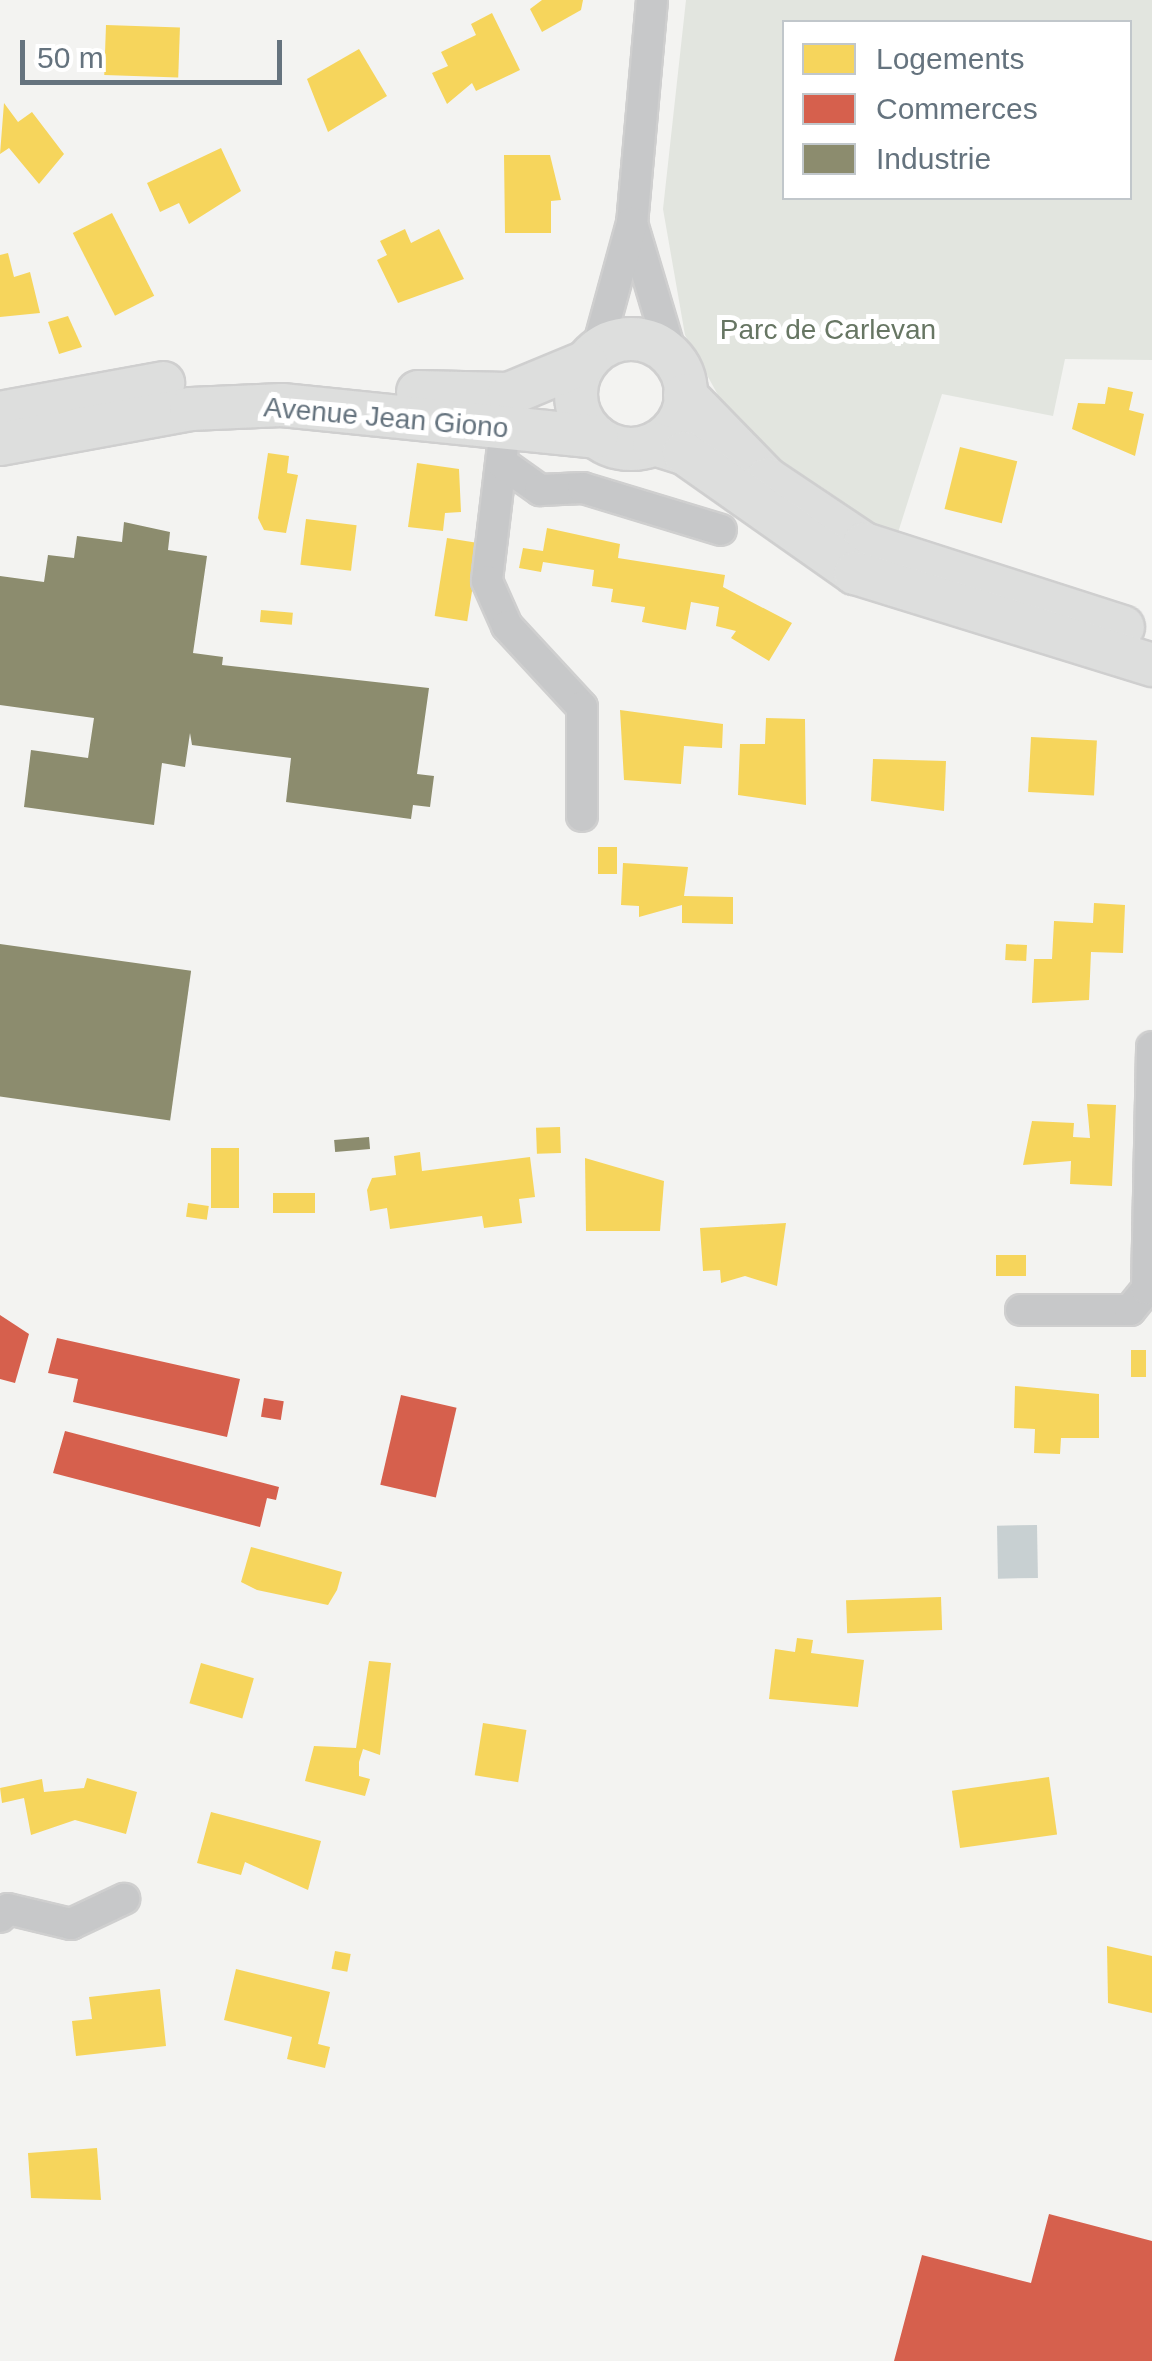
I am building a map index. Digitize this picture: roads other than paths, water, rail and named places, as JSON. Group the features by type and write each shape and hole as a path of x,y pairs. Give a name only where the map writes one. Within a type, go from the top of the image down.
{"main road":[{"path":"1152,636 864,544 767,479 678,376 627,339 591,357 575,393 596,437 624,448 654,444 684,454 855,573 1152,665"},
{"name":"Avenue Jean Giono","path":"0,414 194,379 509,394 591,357"},
{"path":"654,444 676,424 678,376"},
{"name":"Avenue Jean Giono","path":"0,444 192,409 282,405 504,446 596,437"}],"street":[{"path":"591,357 632,224 652,0"},
{"path":"632,224 678,376"},
{"path":"504,446 540,490 583,488 721,530"},
{"path":"504,446 487,581 508,626 582,707 582,816"},
{"path":"1021,1310 1130,1310 1147,1289 1152,1048"},
{"path":"0,1917 8,1910 71,1924 124,1899"}],"park label":[{"name":"Parc de Carlevan","path":"828,330"}]}
